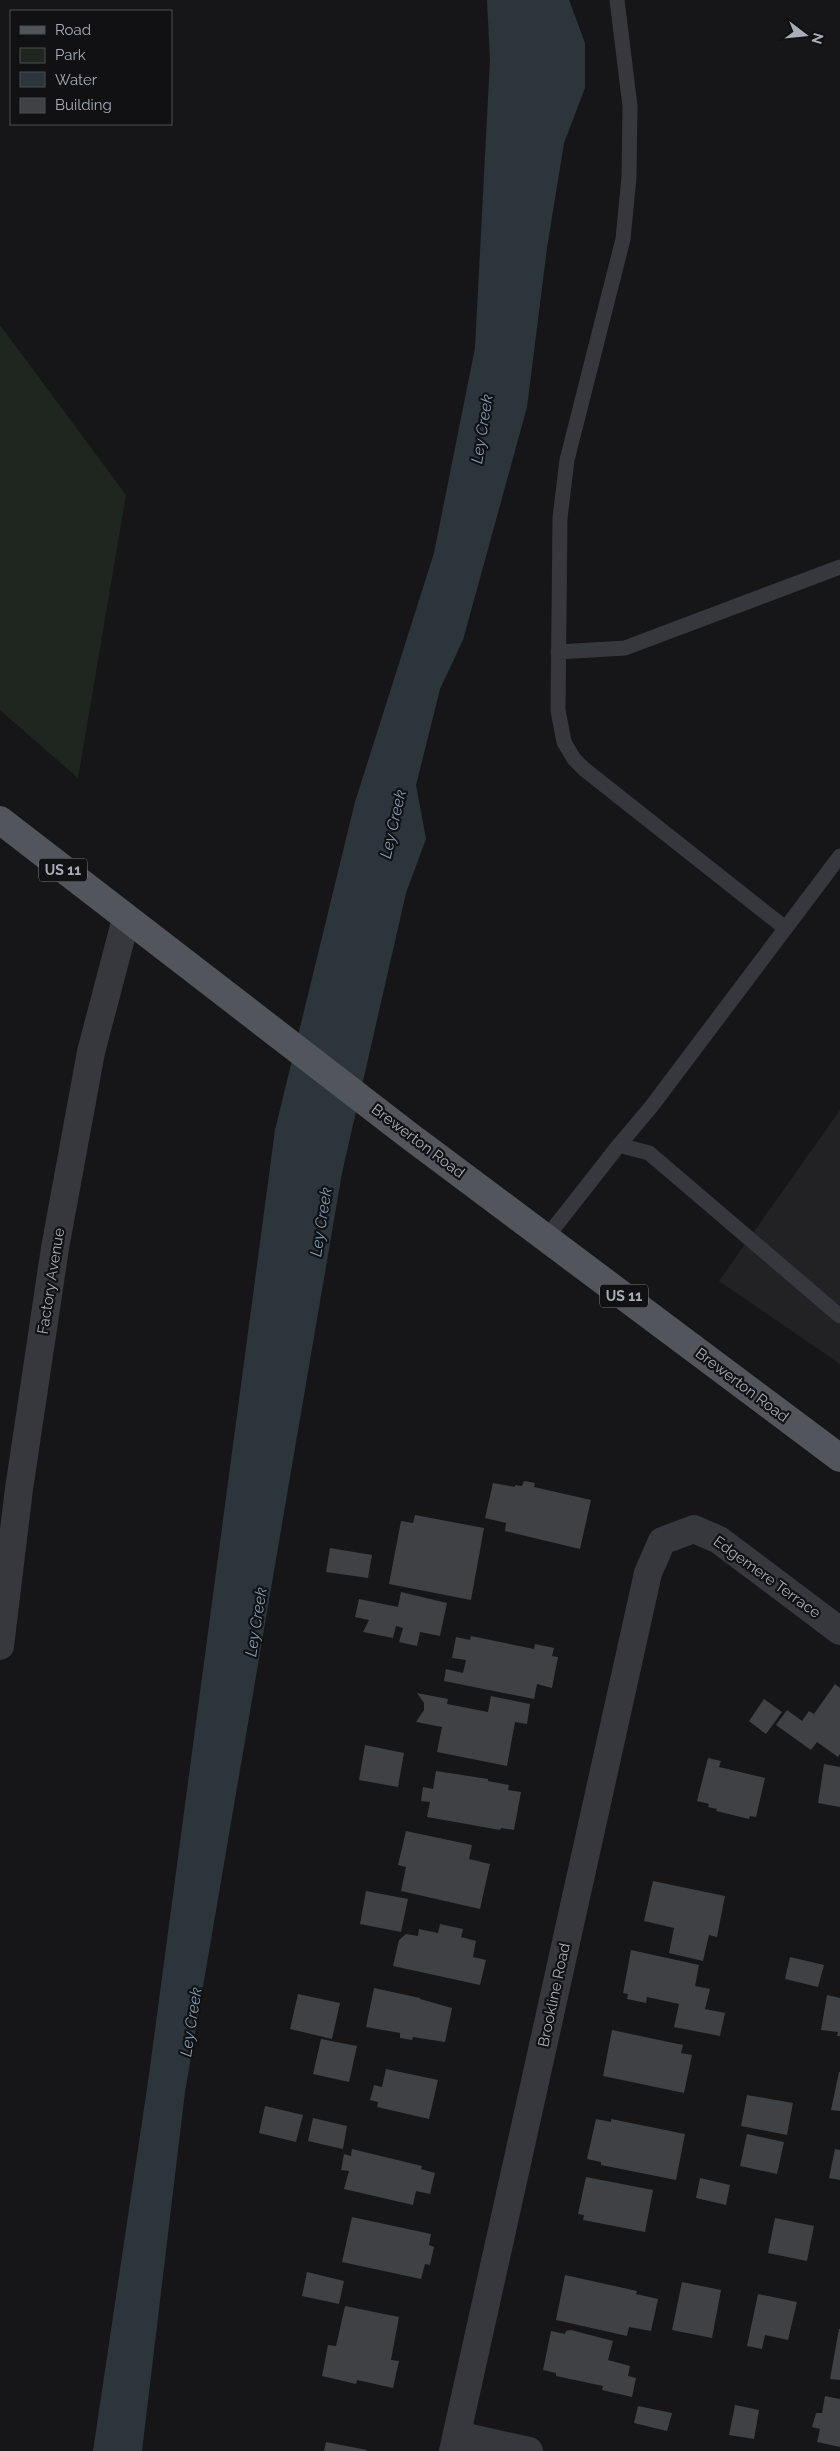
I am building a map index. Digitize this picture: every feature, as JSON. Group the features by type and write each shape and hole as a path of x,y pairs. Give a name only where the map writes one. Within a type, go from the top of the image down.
{"main road":[{"name":"Brewerton Road","path":"0,820 126,920 246,1008 407,1134 840,1458"}],"street":[{"name":"Factory Avenue","path":"0,1646 19,1490 55,1248 91,1052 126,920"},
{"name":"Edgemere Terrace","path":"662,1541 694,1529 720,1540 840,1631"},
{"name":"Brookline Road","path":"455,2443 648,1573 662,1541"},
{"path":"455,2443 529,2451"}],"lane":[{"path":"617,0 630,106 629,177 623,239 568,460 560,518 558,710 564,742 574,759 719,878 785,928"},
{"path":"558,652 625,648 840,567"},
{"path":"546,1238 650,1108 840,856"},
{"path":"619,1145 649,1153 840,1316"}],"shaded area":[{"path":"840,1110 840,1364 719,1281"}],"green space":[{"path":"0,325 126,495 78,778 0,710"}],"water":[{"name":"Ley Creek","path":"487,0 569,0 585,43 585,88 564,143 547,248 527,407 463,640 440,689 416,785 426,839 406,893 342,1173 185,2092 142,2451 93,2451 149,2075 275,1130 355,802 434,553 475,348 490,60"}],"building":[{"path":"524,1481 535,1483 534,1487 591,1500 580,1549 505,1531 506,1523 485,1518 493,1483 515,1487 515,1485 522,1486"},
{"path":"415,1515 484,1528 471,1600 389,1584 401,1521 413,1523"},
{"path":"330,1548 372,1555 368,1578 326,1572"},
{"path":"401,1592 447,1603 440,1636 420,1632 417,1646 399,1642 403,1628 396,1626 393,1638 363,1632 369,1620 355,1617 359,1599 398,1607"},
{"path":"471,1636 534,1649 535,1644 554,1648 552,1656 558,1657 552,1688 537,1684 534,1699 444,1681 446,1669 463,1673 466,1660 452,1658 456,1637 470,1640"},
{"path":"835,1684 840,1688 840,1754 838,1757 817,1742 811,1750 776,1725 787,1710 802,1721 809,1711 814,1714"},
{"path":"417,1693 448,1699 447,1704 488,1712 491,1696 530,1704 527,1724 515,1722 507,1766 437,1752 442,1727 416,1722 424,1710 424,1703"},
{"path":"764,1699 782,1712 766,1734 749,1721"},
{"path":"365,1745 404,1753 398,1787 359,1780"},
{"path":"708,1758 721,1761 719,1767 765,1778 756,1817 750,1816 749,1819 716,1811 717,1809 708,1807 709,1804 697,1801"},
{"path":"824,1764 840,1767 840,1807 818,1803"},
{"path":"436,1771 488,1779 488,1781 509,1785 508,1790 521,1792 514,1830 501,1828 500,1830 427,1817 430,1802 421,1801 423,1787 433,1789"},
{"path":"406,1831 472,1845 469,1859 490,1864 480,1909 401,1891 406,1867 398,1865"},
{"path":"653,1881 725,1896 717,1937 709,1935 703,1961 669,1953 674,1928 644,1921"},
{"path":"366,1891 408,1899 401,1932 360,1924"},
{"path":"440,1924 463,1929 461,1937 476,1941 473,1957 486,1960 480,1985 393,1966 399,1940 406,1934 418,1936 419,1929 438,1933"},
{"path":"631,1950 699,1965 695,1986 710,1989 705,2009 725,2013 720,2036 674,2027 679,2004 647,1997 646,2003 627,1999 628,1994 623,1993"},
{"path":"790,1957 824,1965 818,1987 785,1979"},
{"path":"374,1988 420,1998 452,2008 445,2042 413,2037 412,2040 400,2038 400,2033 366,2027"},
{"path":"298,1994 340,2003 332,2039 290,2029"},
{"path":"827,1995 840,1998 840,2036 837,2036 838,2032 821,2030"},
{"path":"612,2030 683,2045 681,2053 692,2055 684,2093 603,2076"},
{"path":"321,2039 357,2046 349,2082 313,2074"},
{"path":"386,2069 438,2080 429,2119 377,2107 378,2102 370,2100 374,2085 382,2087"},
{"path":"840,2072 840,2111 831,2110"},
{"path":"747,2095 793,2103 787,2135 741,2126"},
{"path":"265,2106 303,2115 296,2142 259,2133"},
{"path":"313,2118 347,2126 343,2149 308,2141"},
{"path":"596,2119 611,2122 611,2119 685,2134 676,2180 601,2165 601,2162 587,2159"},
{"path":"747,2134 784,2142 777,2174 740,2166"},
{"path":"352,2149 422,2166 421,2169 435,2173 430,2194 416,2191 413,2205 344,2189 349,2171 341,2170 344,2154 351,2156"},
{"path":"835,2149 840,2150 840,2180 829,2178"},
{"path":"586,2177 653,2190 645,2232 583,2220 584,2215 578,2214"},
{"path":"700,2178 730,2185 726,2205 696,2198"},
{"path":"352,2217 431,2234 429,2245 434,2247 430,2265 425,2264 421,2279 342,2262"},
{"path":"775,2218 814,2226 807,2261 768,2253"},
{"path":"307,2272 344,2281 339,2304 302,2296"},
{"path":"565,2275 637,2291 636,2294 658,2299 651,2331 629,2327 627,2336 556,2320"},
{"path":"682,2282 721,2290 712,2338 672,2330"},
{"path":"758,2294 797,2302 788,2340 765,2335 762,2349 747,2346"},
{"path":"345,2306 399,2317 391,2360 399,2361 393,2388 357,2380 356,2384 322,2376 328,2345 336,2346"},
{"path":"840,2329 840,2380 830,2379"},
{"path":"571,2330 613,2341 608,2360 630,2366 628,2376 636,2378 632,2397 602,2390 603,2386 556,2376 556,2373 543,2370 551,2331 565,2334 566,2331"},
{"path":"825,2396 840,2399 840,2447 817,2442 820,2429 812,2427 816,2413 822,2413"},
{"path":"735,2405 759,2410 754,2439 729,2435"},
{"path":"638,2406 672,2413 667,2431 634,2423"},
{"path":"326,2442 367,2450 324,2451"}]}
